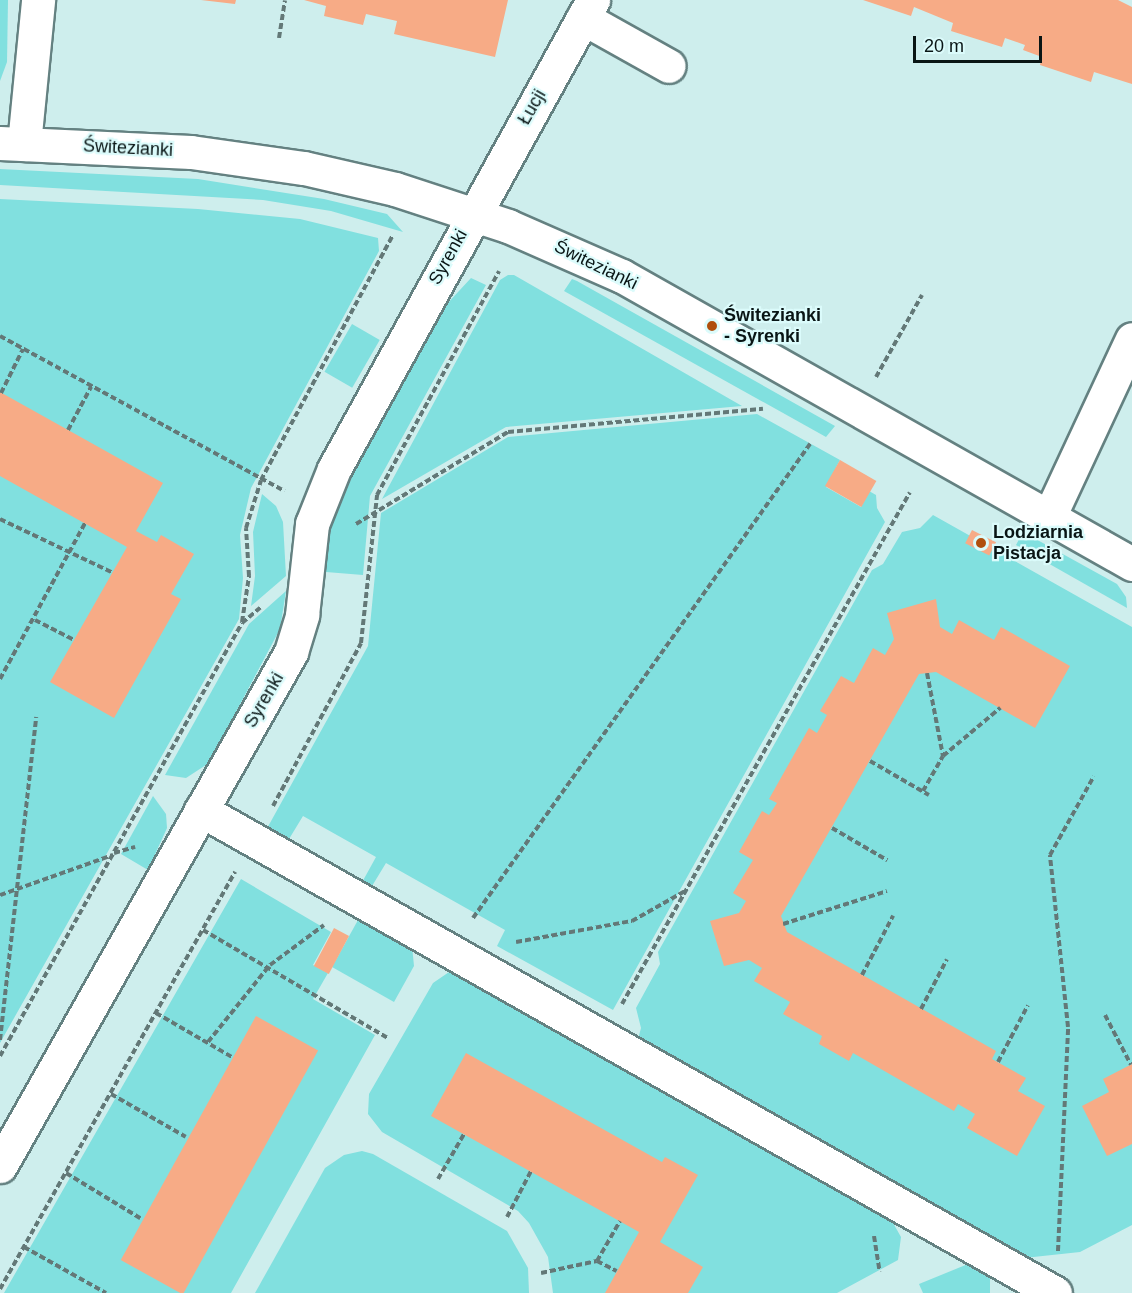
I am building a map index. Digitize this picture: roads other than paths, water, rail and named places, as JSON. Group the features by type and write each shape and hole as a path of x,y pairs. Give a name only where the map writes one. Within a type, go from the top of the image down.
{"street":[{"path":"12,144 39,0"},
{"path":"588,9 669,66"},
{"name":"Łucji","path":"471,214 588,9"},
{"name":"Świtezianki","path":"12,144 145,148 247,159 360,180 471,214 603,266 1132,564"},
{"name":"Syrenki","path":"0,1166 10,1123 201,810 299,633 310,538 317,508 334,469 471,214"},
{"path":"1049,518 1132,339"},
{"path":"201,810 1055,1293"}],"place":[{"name":"Świtezianki - Syrenki","path":"712,326"},
{"name":"Lodziarnia Pistacja","path":"981,543"}]}
